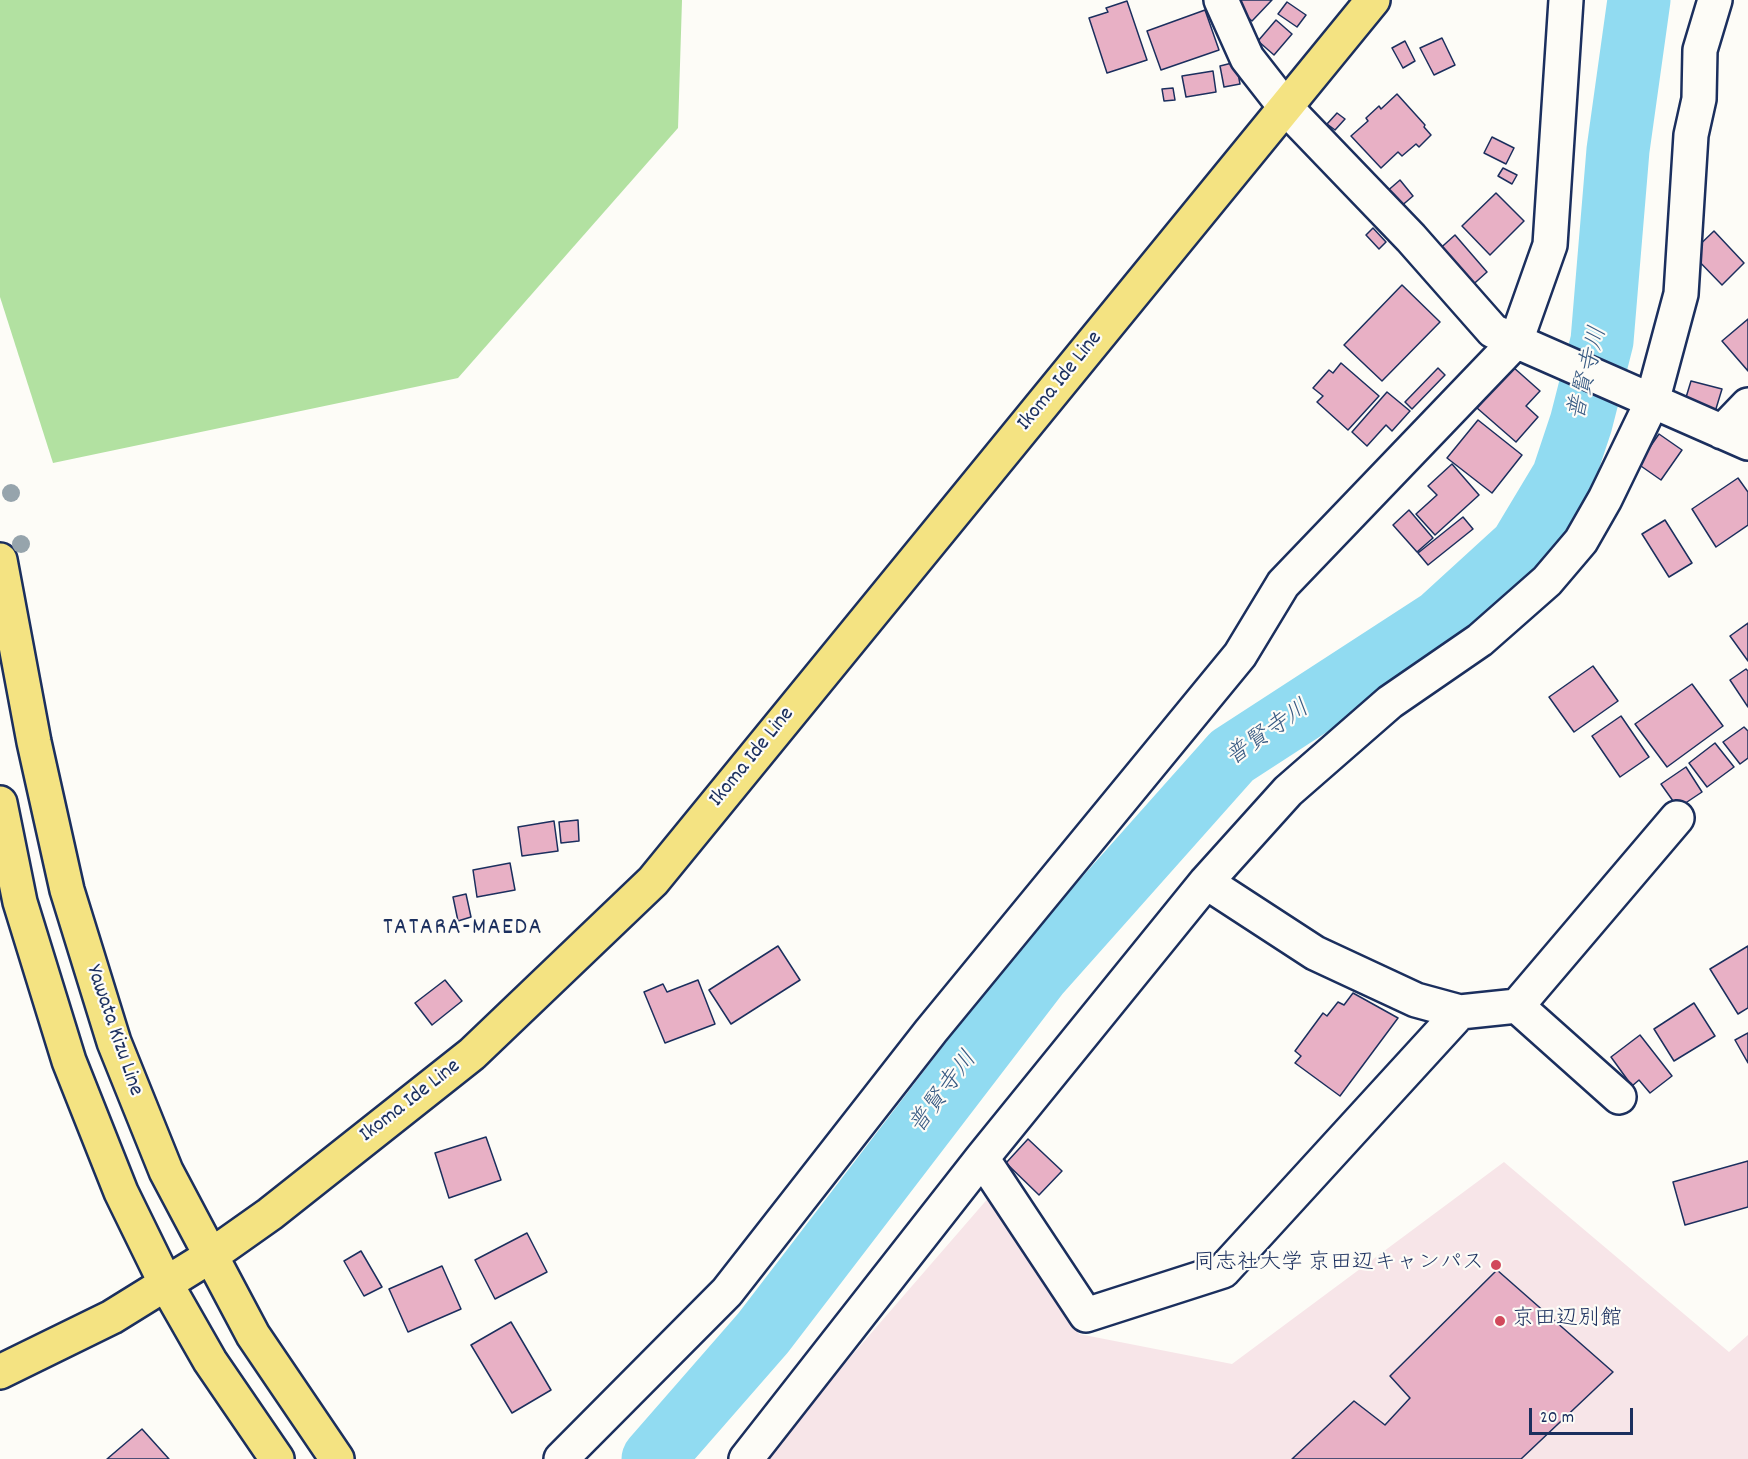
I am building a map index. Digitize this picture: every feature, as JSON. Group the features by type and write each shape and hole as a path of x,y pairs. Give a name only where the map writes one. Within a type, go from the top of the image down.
{"main road":[{"name":"Ikoma Ide Line","path":"0,1372 112,1317 212,1255 270,1214 472,1054 653,881 1373,0"},
{"name":"Yawata Kizu Line","path":"0,560 34,742 67,890 118,1053 166,1171 253,1335 337,1459"},
{"path":"0,803 20,902 69,1061 121,1192 166,1284 210,1361 277,1459"}],"street":[{"path":"1221,0 1247,58 1286,108 1411,238 1493,331 1735,438 1748,405"},
{"path":"561,1459 727,1292 931,1031 1240,655 1283,584 1516,342 1550,245 1566,0"},
{"path":"746,1459 982,1158 1206,882 1288,791 1390,702 1480,640 1547,581 1581,541 1605,499 1645,398 1681,294 1691,135 1699,99 1700,51 1715,0"},
{"path":"1206,882 1315,953 1416,1000 1460,1012 1517,1006 1677,818"},
{"path":"1517,1006 1619,1098"},
{"path":"982,1158 1086,1316 1223,1270 1460,1012"}],"shaded area":[{"name":"同志社大学 京田辺キャンパス","path":"1504,1162 1729,1352 1748,1335 1748,1459 762,1459 990,1196 1079,1334 1232,1364"}],"green space":[{"path":"0,0 682,0 678,128 458,378 53,463 0,297"}],"building":[{"path":"1241,0 1272,0 1252,21 1235,6"},
{"path":"1127,1 1147,60 1107,73 1089,18 1108,12 1106,8"},
{"path":"1287,2 1306,15 1297,27 1278,14"},
{"path":"1205,10 1219,50 1161,70 1147,31"},
{"path":"1276,20 1292,34 1274,55 1258,41"},
{"path":"1442,38 1455,65 1434,75 1420,48"},
{"path":"1405,41 1415,61 1403,68 1392,48"},
{"path":"1236,62 1240,84 1224,87 1220,66"},
{"path":"1213,71 1216,92 1186,97 1182,76"},
{"path":"1173,88 1175,100 1164,101 1162,89"},
{"path":"1397,94 1431,135 1419,147 1416,144 1402,156 1398,152 1381,168 1351,136 1368,121 1366,118 1379,106 1381,109"},
{"path":"1337,113 1345,119 1335,130 1327,124"},
{"path":"1492,137 1514,148 1506,164 1484,153"},
{"path":"1503,168 1517,175 1512,184 1498,176"},
{"path":"1400,180 1413,196 1399,208 1385,193"},
{"path":"1496,193 1524,221 1490,255 1462,226"},
{"path":"1373,228 1386,242 1379,249 1366,235"},
{"path":"1714,231 1744,263 1722,285 1691,253"},
{"path":"1455,235 1487,272 1467,290 1435,253"},
{"path":"1402,285 1440,322 1382,381 1344,345"},
{"path":"1748,319 1748,371 1722,341"},
{"path":"1341,363 1379,396 1348,430 1317,402 1323,396 1313,388 1329,370 1333,373"},
{"path":"1513,367 1540,391 1526,406 1538,417 1516,442 1477,408"},
{"path":"1438,368 1445,375 1412,409 1405,402"},
{"path":"1691,381 1722,389 1715,412 1684,404"},
{"path":"1387,392 1410,411 1392,431 1386,425 1367,446 1352,432"},
{"path":"1478,420 1522,455 1492,493 1447,458"},
{"path":"1659,434 1682,450 1661,480 1638,464"},
{"path":"1452,464 1479,495 1435,535 1416,514 1437,495 1428,486"},
{"path":"1738,478 1748,492 1748,525 1716,547 1692,509"},
{"path":"1409,510 1433,538 1417,552 1393,525"},
{"path":"1463,517 1473,529 1428,565 1418,553"},
{"path":"1665,520 1692,563 1669,577 1642,534"},
{"path":"1748,623 1748,661 1730,636"},
{"path":"1593,666 1618,701 1574,732 1549,697"},
{"path":"1746,669 1748,671 1748,707 1730,680"},
{"path":"1692,684 1723,726 1667,767 1635,724"},
{"path":"1621,716 1649,757 1620,777 1592,736"},
{"path":"1744,727 1748,731 1748,758 1740,764 1723,742"},
{"path":"1715,743 1734,767 1707,787 1689,763"},
{"path":"1686,767 1702,792 1678,808 1661,784"},
{"path":"578,820 579,841 561,843 559,822"},
{"path":"554,821 558,851 522,856 518,827"},
{"path":"510,863 515,890 477,897 473,870"},
{"path":"466,894 471,917 458,921 453,897"},
{"path":"778,946 800,980 731,1024 709,990"},
{"path":"1748,946 1748,1008 1738,1014 1710,969"},
{"path":"445,980 462,1001 432,1025 415,1003"},
{"path":"698,980 715,1024 665,1043 644,992 663,984 667,992"},
{"path":"1353,993 1398,1018 1340,1096 1295,1063 1301,1056 1295,1051 1323,1013 1327,1016 1338,1002 1344,1005"},
{"path":"1694,1003 1715,1036 1674,1061 1654,1029"},
{"path":"1748,1033 1748,1063 1735,1040"},
{"path":"1640,1035 1672,1076 1650,1093 1639,1080 1632,1086 1611,1057"},
{"path":"486,1137 501,1180 449,1198 435,1153"},
{"path":"1028,1139 1062,1171 1039,1195 1006,1163"},
{"path":"1748,1161 1748,1207 1685,1225 1673,1182"},
{"path":"527,1233 547,1272 495,1299 475,1260"},
{"path":"361,1251 382,1287 364,1296 344,1261"},
{"path":"442,1266 461,1309 408,1332 389,1289"},
{"name":"京田辺別館","path":"1497,1270 1613,1372 1521,1459 1292,1459 1354,1401 1385,1425 1410,1398 1390,1376"},
{"path":"511,1322 551,1390 512,1413 471,1345"},
{"path":"142,1429 169,1459 107,1459"}],"waterway":[{"name":"普賢寺川","path":"653,1459 763,1333 1038,974 1232,756 1440,621 1521,547 1563,477 1581,423 1602,341 1618,150 1639,0"}],"place":[{"name":"同志社大学 京田辺キャンパス","path":"1496,1265"},
{"name":"京田辺別館","path":"1500,1321"}],"district":[{"name":"TATARA-MAEDA","path":"463,930"}]}
